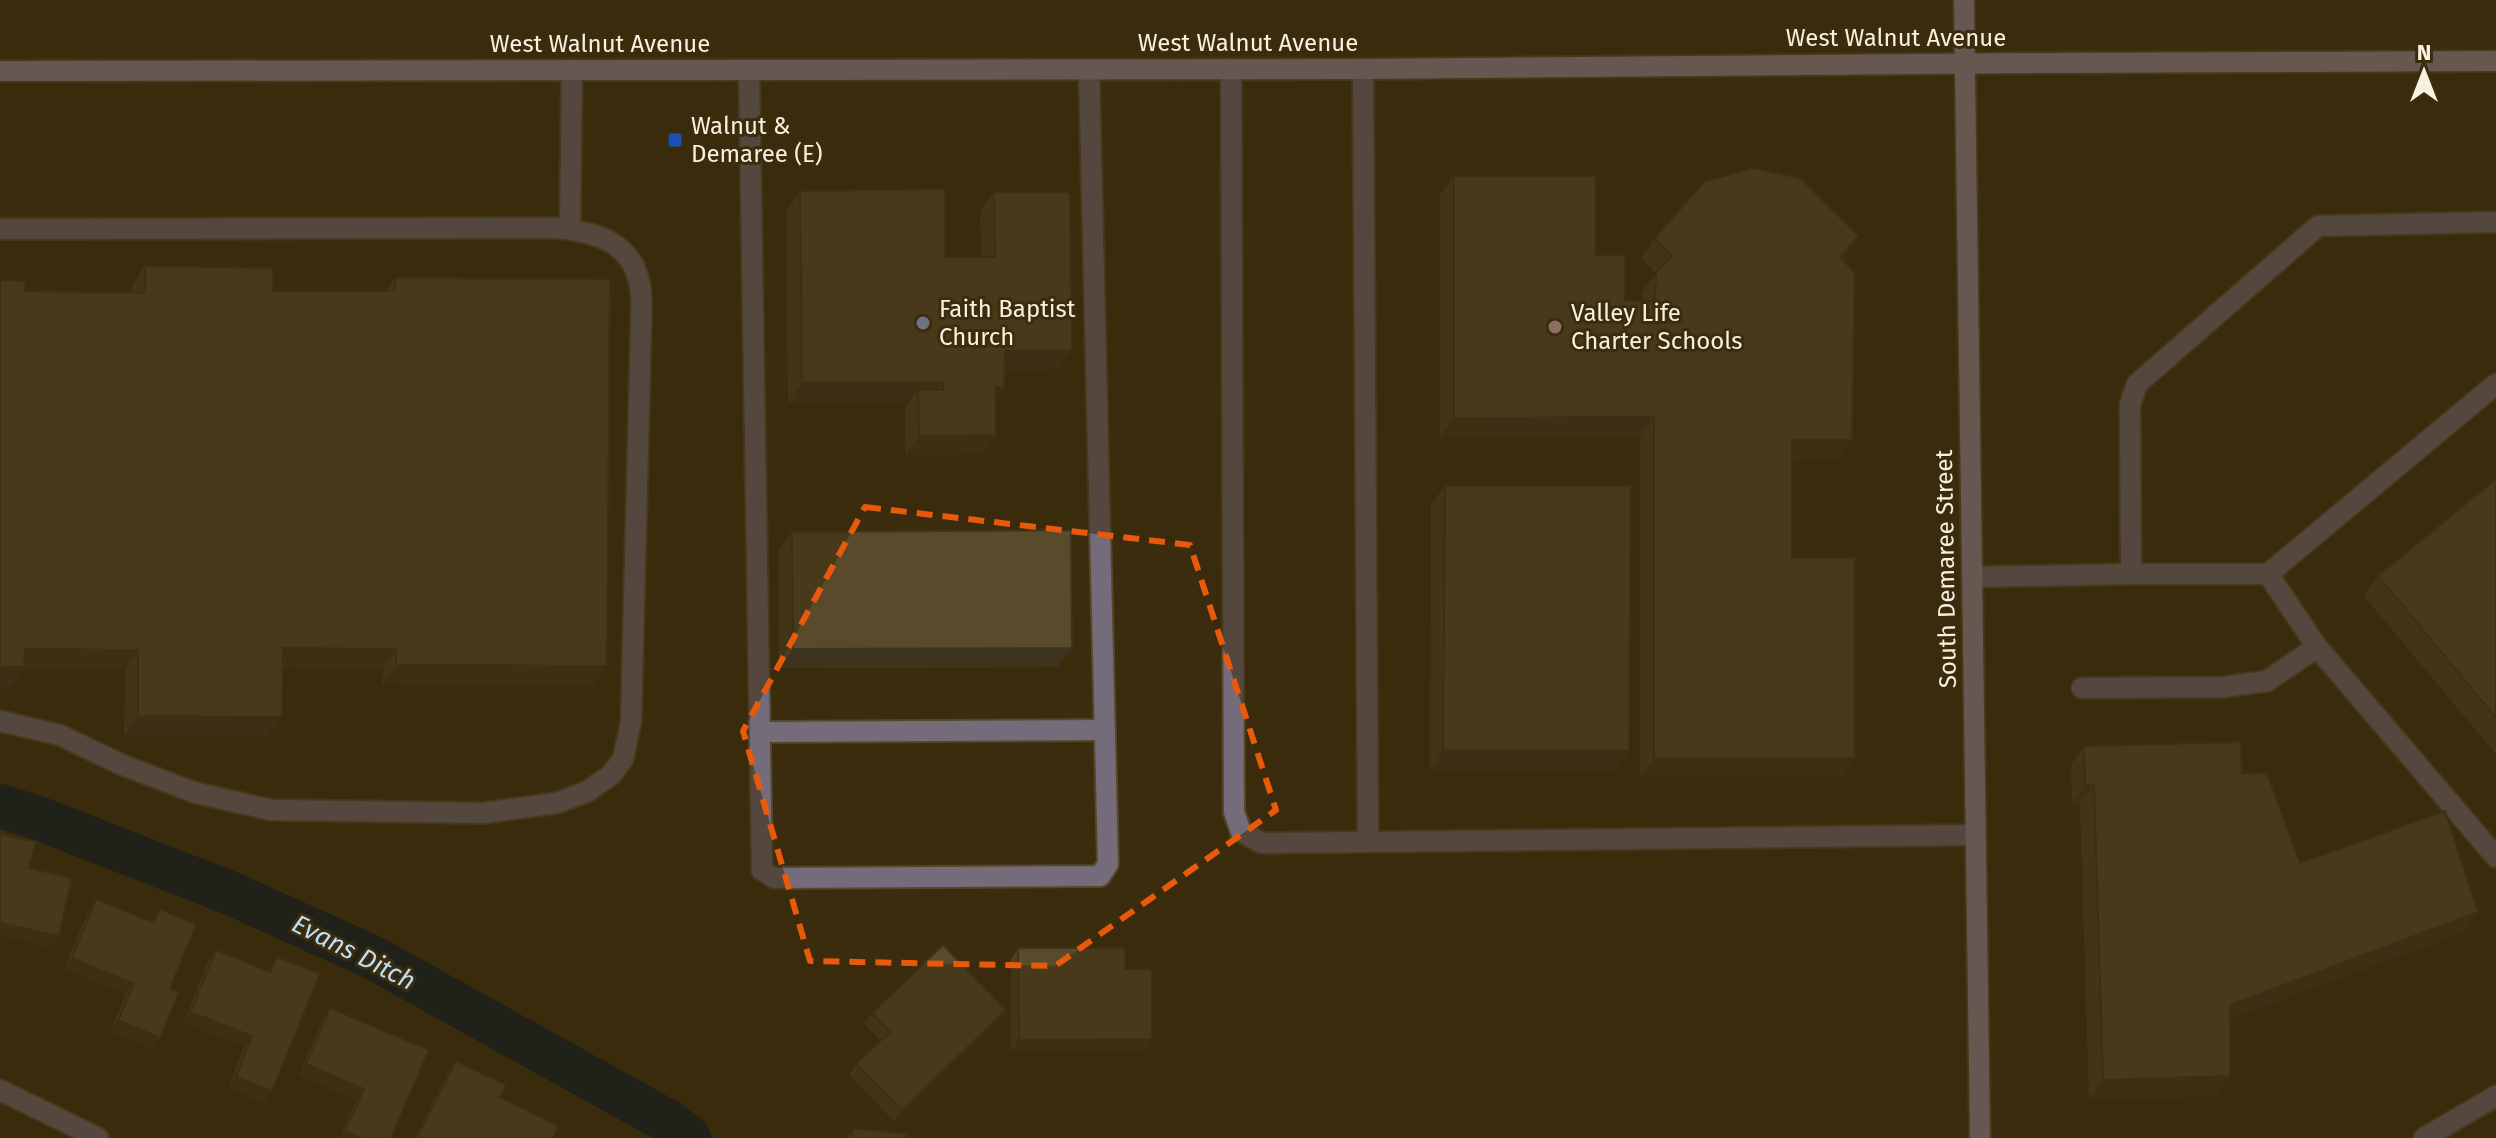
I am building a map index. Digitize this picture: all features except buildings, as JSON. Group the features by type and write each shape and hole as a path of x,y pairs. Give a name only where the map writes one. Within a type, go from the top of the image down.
{"main road":[{"name":"South Demaree Street","path":"1964,0 1980,1138"},
{"name":"West Walnut Avenue","path":"0,71 1363,69 2496,61"}],"street":[{"path":"1231,69 1234,812 1241,832 1262,843 1975,835"},
{"path":"1363,69 1368,842"},
{"path":"570,229 572,70"},
{"path":"749,70 762,870 774,878 789,878 1100,876 1108,864 1089,70"},
{"path":"2131,574 2130,405 2137,384 2318,226 2496,222"},
{"path":"0,229 570,229 610,239 629,256 640,282 641,326 631,722 623,759 611,775 588,791 557,803 484,813 271,810 193,792 120,764 60,735 0,721"},
{"path":"1973,577 2268,574 2496,384"},
{"path":"2268,574 2317,647 2496,857"},
{"path":"2082,688 2223,687 2267,681 2317,647"},
{"path":"760,732 1105,730"},
{"path":"0,1090 98,1138"},
{"path":"2424,1138 2496,1096"}],"highlighted area":[{"path":"865,507 1190,545 1276,810 1055,966 810,961 743,731"}],"waterway":[{"name":"Evans Ditch","path":"0,806 230,893 370,956 669,1122 689,1138"}],"place":[{"name":"Walnut & Demaree (E)","path":"675,140"},
{"name":"Faith Baptist Church","path":"923,323"},
{"name":"Valley Life Charter Schools","path":"1555,327"}]}
